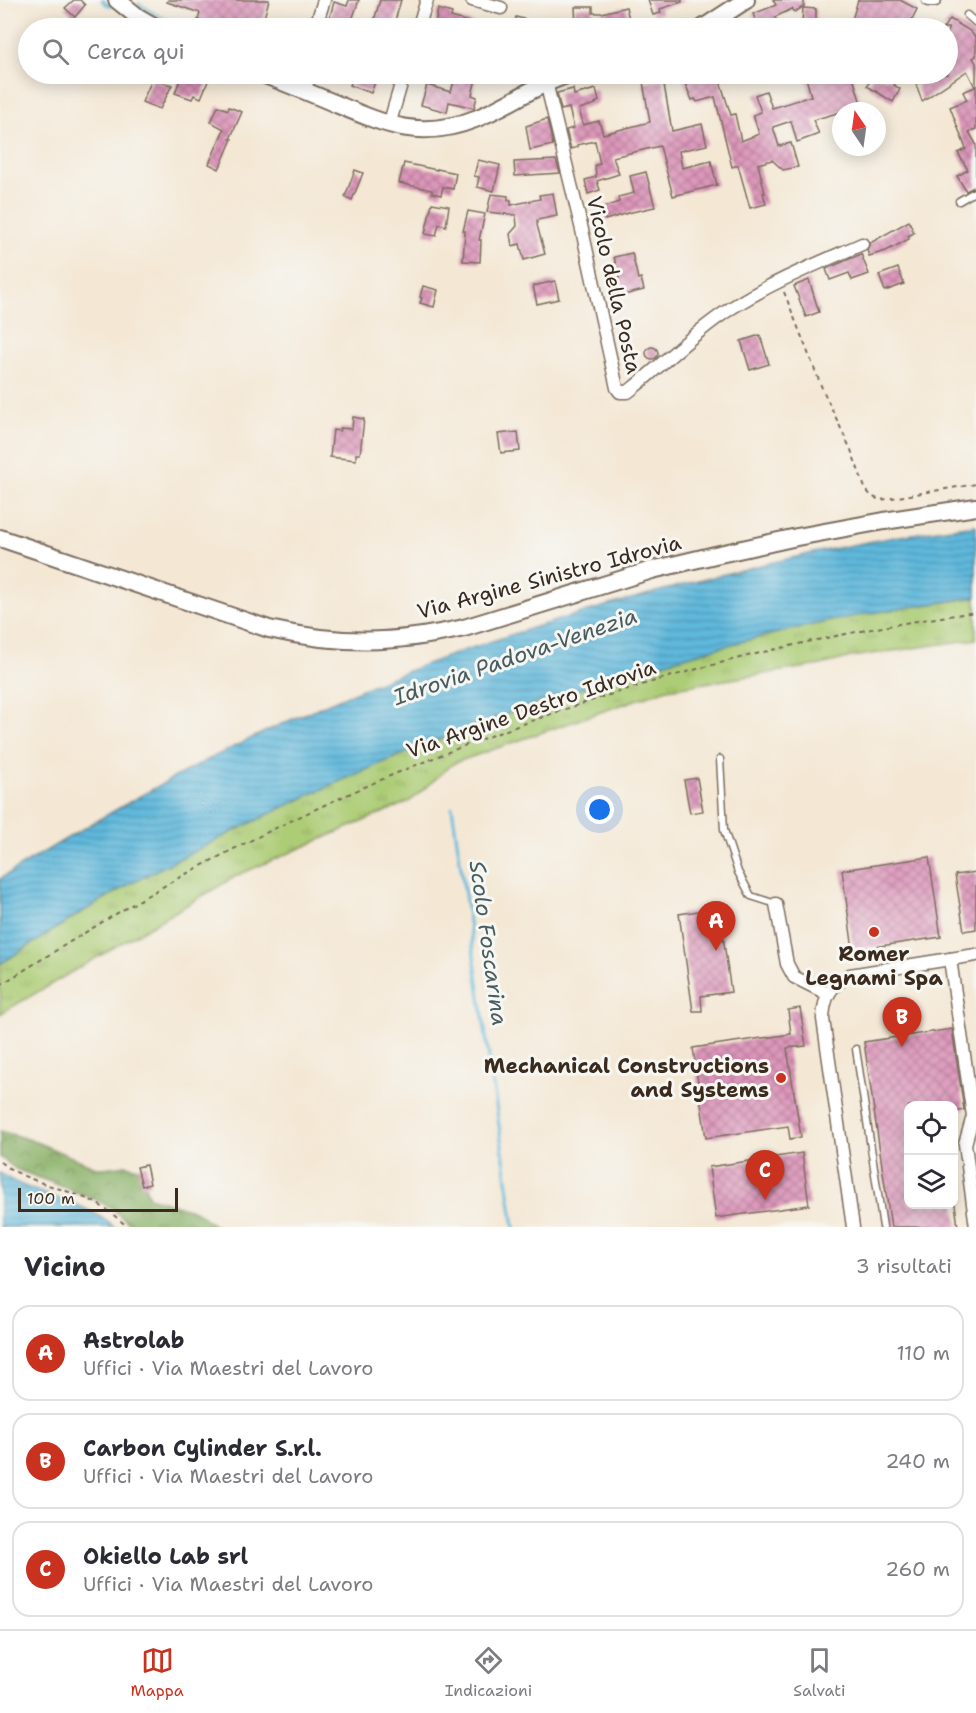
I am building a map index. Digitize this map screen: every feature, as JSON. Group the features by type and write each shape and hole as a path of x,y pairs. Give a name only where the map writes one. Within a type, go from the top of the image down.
{"main road":[{"path":"118,0 140,18"},
{"path":"718,18 746,0"},
{"path":"287,84 389,125 424,129 442,128 484,115 542,84"},
{"name":"Via Argine Sinistro Idrovia","path":"0,538 269,629 331,640 377,641 418,637 464,628 652,570 715,555 796,537 976,507"}],"street":[{"path":"318,18 324,0"},
{"path":"421,18 427,0"},
{"path":"472,0 501,8"},
{"path":"928,0 935,0"},
{"path":"304,91 306,84"},
{"path":"389,125 401,84"},
{"name":"Vicolo della Posta","path":"546,84 617,388 620,392 628,392 715,319 735,306 780,281 862,244"},
{"path":"777,904 786,964 794,977 828,994"},
{"path":"854,1227 823,1018 824,1003 828,994 838,981 850,975 976,955"},
{"path":"950,959 973,1116 965,1144 976,1227"}],"lane":[{"path":"967,15 976,23"},
{"path":"959,201 976,191"},
{"path":"720,759 724,830 738,872 751,897 777,904"},
{"path":"856,1049 883,1227"}],"path":[{"path":"780,281 822,387 851,450 865,488 871,496 880,500 976,484"},
{"name":"Via Argine Destro Idrovia","path":"0,985 130,905 186,874 258,837 435,756 507,729 669,676 766,651 933,618 976,612"},
{"path":"0,1162 9,1169 42,1184 95,1203 128,1227"}],"green space":[{"path":"976,597 976,639 851,657 821,665 667,689 454,763 410,801 238,875 0,1014 0,964 141,878 352,776 430,743 508,714 587,686 667,662 830,621"},
{"path":"0,1131 31,1140 98,1168 126,1165 138,1168 149,1197 195,1211 216,1227 133,1227 113,1209 97,1200 16,1169 0,1157"}],"water":[{"name":"Idrovia Padova-Venezia","path":"976,525 976,597 848,617 748,640 587,686 430,743 276,811 131,883 0,964 0,879 155,788 283,723 434,661 609,605 801,556 871,541"},
{"path":"0,1173 28,1188 87,1209 114,1227 0,1227"}],"building":[{"path":"74,0 80,0 85,5 75,17 65,8"},
{"path":"168,0 269,0 264,18 199,18 200,13 167,2"},
{"path":"349,0 359,0 353,18 330,18 334,2 347,6"},
{"path":"380,0 401,0 396,18 375,18"},
{"path":"648,0 682,0 682,2 660,9 661,13 653,15"},
{"path":"773,0 804,0 804,6 795,12 792,9 775,18 755,18 753,14 776,5"},
{"path":"858,0 900,0 917,9 913,18 853,18"},
{"path":"575,7 593,7 593,13 602,13 626,7 629,18 576,18"},
{"path":"803,8 816,9 816,18 802,18"},
{"path":"438,9 452,13 451,17 455,18 436,18"},
{"path":"958,24 976,38 976,56 973,58 976,63 976,129 969,132 976,144 976,186 966,191 957,176 968,170 958,153 966,149 950,107 967,100 963,92 975,87 967,71 958,77"},
{"path":"150,84 172,85 160,109 142,102"},
{"path":"178,84 207,84 201,98 194,95 192,99 175,93"},
{"path":"350,84 374,84 371,93"},
{"path":"453,84 475,84 472,95 477,97 474,108 449,102 447,112 421,105 427,85 451,92"},
{"path":"643,84 664,84 672,131 702,124 707,145 679,151 682,168 711,161 717,185 673,196 660,146 613,157 619,174 597,181 600,190 588,194 585,180 596,177 595,165 600,164 595,141 577,145 578,147 571,149 566,130 574,128 569,108 561,110 557,93 573,89 574,95 596,89 599,101 579,109 583,125 599,121 603,134 650,122"},
{"path":"685,84 721,84 731,115 735,114 741,141 759,134 753,115 761,112 755,95 766,91 772,108 811,96 808,84 855,84 860,102 832,102 832,115 813,120 819,134 797,142 791,121 773,127 779,146 791,143 798,167 783,170 772,160 758,164 766,204 750,208 738,165 732,167 715,97 697,102 695,99 692,100"},
{"path":"868,84 895,84 900,89 893,102 867,86"},
{"path":"916,84 948,84 922,101"},
{"path":"218,106 242,112 219,169 209,164 224,129 211,122"},
{"path":"547,119 553,145 530,150 526,126"},
{"path":"478,160 500,165 494,191 477,187 479,177 474,176"},
{"path":"556,160 560,173 515,176 514,162"},
{"path":"404,163 456,173 453,189 443,187 441,195 432,193 432,190 399,183"},
{"path":"355,170 363,173 352,200 345,197"},
{"path":"646,172 655,207 605,220 601,208 619,202 618,197 634,193 630,176"},
{"path":"553,193 557,216 537,220 545,254 524,260 520,244 512,246 510,234 517,226 516,215 487,212 491,194 508,196 511,205 540,199 539,195"},
{"path":"432,203 449,206 446,226 439,224 436,236 425,234"},
{"path":"468,211 485,214 479,240 481,240 480,262 463,261 465,231 463,231"},
{"path":"909,221 914,233 908,236 909,239 886,251 869,256 867,250 870,243"},
{"path":"632,253 638,279 641,278 644,290 619,296 615,279 619,278 614,257"},
{"path":"861,254 869,274 852,280 849,273 830,280 826,269"},
{"path":"898,268 904,284 885,291 879,275"},
{"path":"809,280 819,312 806,317 794,286"},
{"path":"555,281 559,299 537,304 533,286"},
{"path":"423,286 438,290 434,307 420,303"},
{"path":"760,335 769,364 750,370 741,341"},
{"path":"654,347 658,353 654,359 650,359 646,351"},
{"path":"353,417 364,419 360,454 356,454 356,460 330,457 333,430 352,429"},
{"path":"518,432 520,451 501,453 498,434"},
{"path":"697,778 703,811 690,813 684,780"},
{"path":"929,857 941,937 853,950 842,870"},
{"path":"976,872 976,929 964,931 955,875"},
{"path":"719,908 731,992 701,996 702,1011 693,1011 679,914"},
{"path":"800,1008 806,1046 787,1048 801,1137 790,1139 788,1126 706,1138 693,1048 791,1034 788,1010"},
{"path":"952,1029 964,1110 958,1111 958,1101 904,1101 904,1209 956,1209 958,1227 891,1227 864,1042"},
{"path":"802,1153 809,1205 716,1218 709,1167"},
{"path":"146,1165 150,1184 142,1186 137,1167"}],"waterway":[{"path":"102,0 111,6"},
{"path":"139,4 164,18"},
{"name":"Scolo Foscarina","path":"452,807 514,1227"}],"place":[{"name":"Romer Legnami Spa","path":"874,932"},
{"name":"Astrolab","path":"716,951"},
{"name":"Carbon Cylinder S.r.l.","path":"902,1047"},
{"name":"Mechanical Constructions and Systems","path":"781,1078"},
{"name":"Okiello Lab srl","path":"765,1200"}]}
